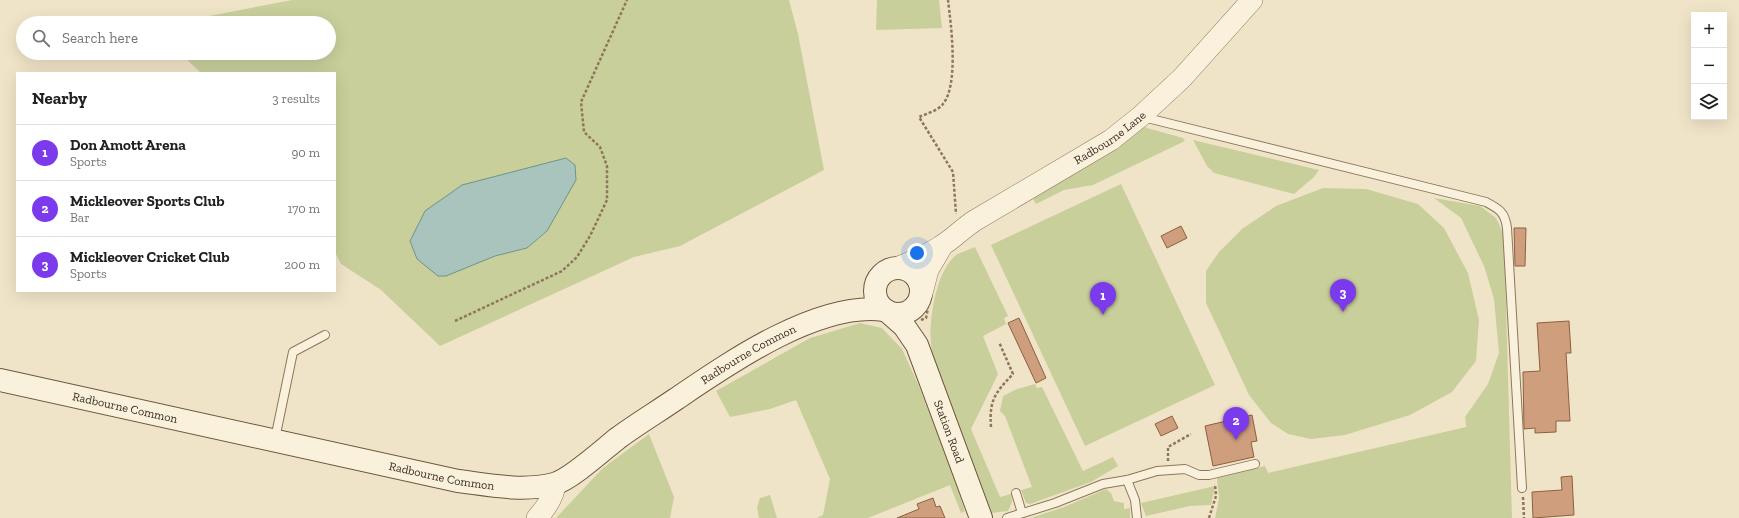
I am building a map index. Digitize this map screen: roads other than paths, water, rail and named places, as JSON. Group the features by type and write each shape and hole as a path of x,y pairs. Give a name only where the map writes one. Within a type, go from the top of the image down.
{"main road":[{"path":"899,267 913,272 918,278 921,286 921,297 910,311 894,314 886,311 876,300 875,286 877,280 886,270 899,267"},
{"name":"Radbourne Common","path":"844,312 868,292 877,280"},
{"name":"Station Road","path":"917,345 915,322 921,297"},
{"name":"Radbourne Common","path":"0,380 458,481 511,488 555,484 726,364 784,333 844,312 872,308 886,311"},
{"name":"Station Road","path":"886,311 904,326 917,345 981,518"}],"street":[{"name":"Radbourne Lane","path":"921,297 928,270 943,246 959,231 1111,140 1141,116 1182,78 1252,0"},
{"name":"Radbourne Lane","path":"899,267 943,246"},
{"path":"538,518 545,510 555,492 555,484"}],"lane":[{"path":"1141,116 1486,202 1501,210 1506,217 1507,228 1522,488"},
{"path":"274,440 293,352 325,335"},
{"path":"1007,518 1056,504 1103,484 1127,480 1158,471 1185,469 1198,475 1214,474 1255,464"},
{"path":"1127,480 1135,500 1137,518"},
{"path":"1016,493 1022,513"}],"water":[{"path":"566,158 575,165 576,180 547,231 527,248 495,256 446,276 438,276 417,259 410,241 425,211 462,185"}],"place":[{"name":"Mickleover Cricket Club","path":"1343,312"},
{"name":"Don Amott Arena","path":"1103,315"},
{"name":"Mickleover Sports Club","path":"1236,440"}]}
